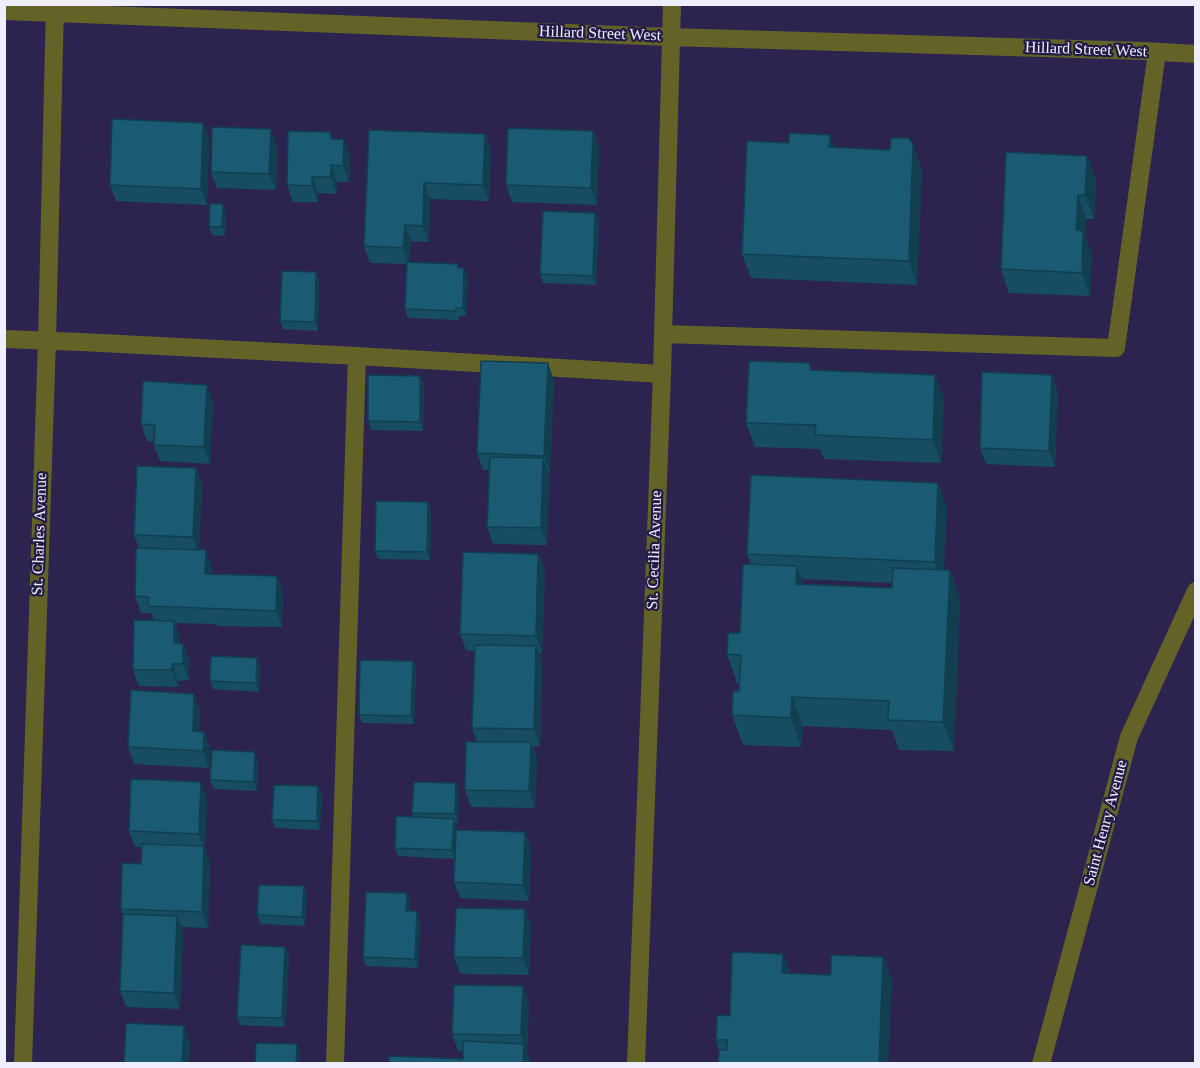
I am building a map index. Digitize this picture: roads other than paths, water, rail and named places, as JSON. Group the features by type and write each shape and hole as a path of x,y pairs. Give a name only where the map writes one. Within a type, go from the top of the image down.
{"street":[{"name":"St. Cecilia Avenue","path":"636,1064 662,374 672,4"},
{"name":"Hillard Street West","path":"4,11 55,9 670,37 1196,54"},
{"name":"St. Charles Avenue","path":"22,1064 47,341 55,9"},
{"path":"663,334 1116,348 1157,52"},
{"path":"4,339 662,374"},
{"path":"335,1064 357,356"},
{"name":"Saint Henry Avenue","path":"1041,1064 1129,737 1196,591"}]}
